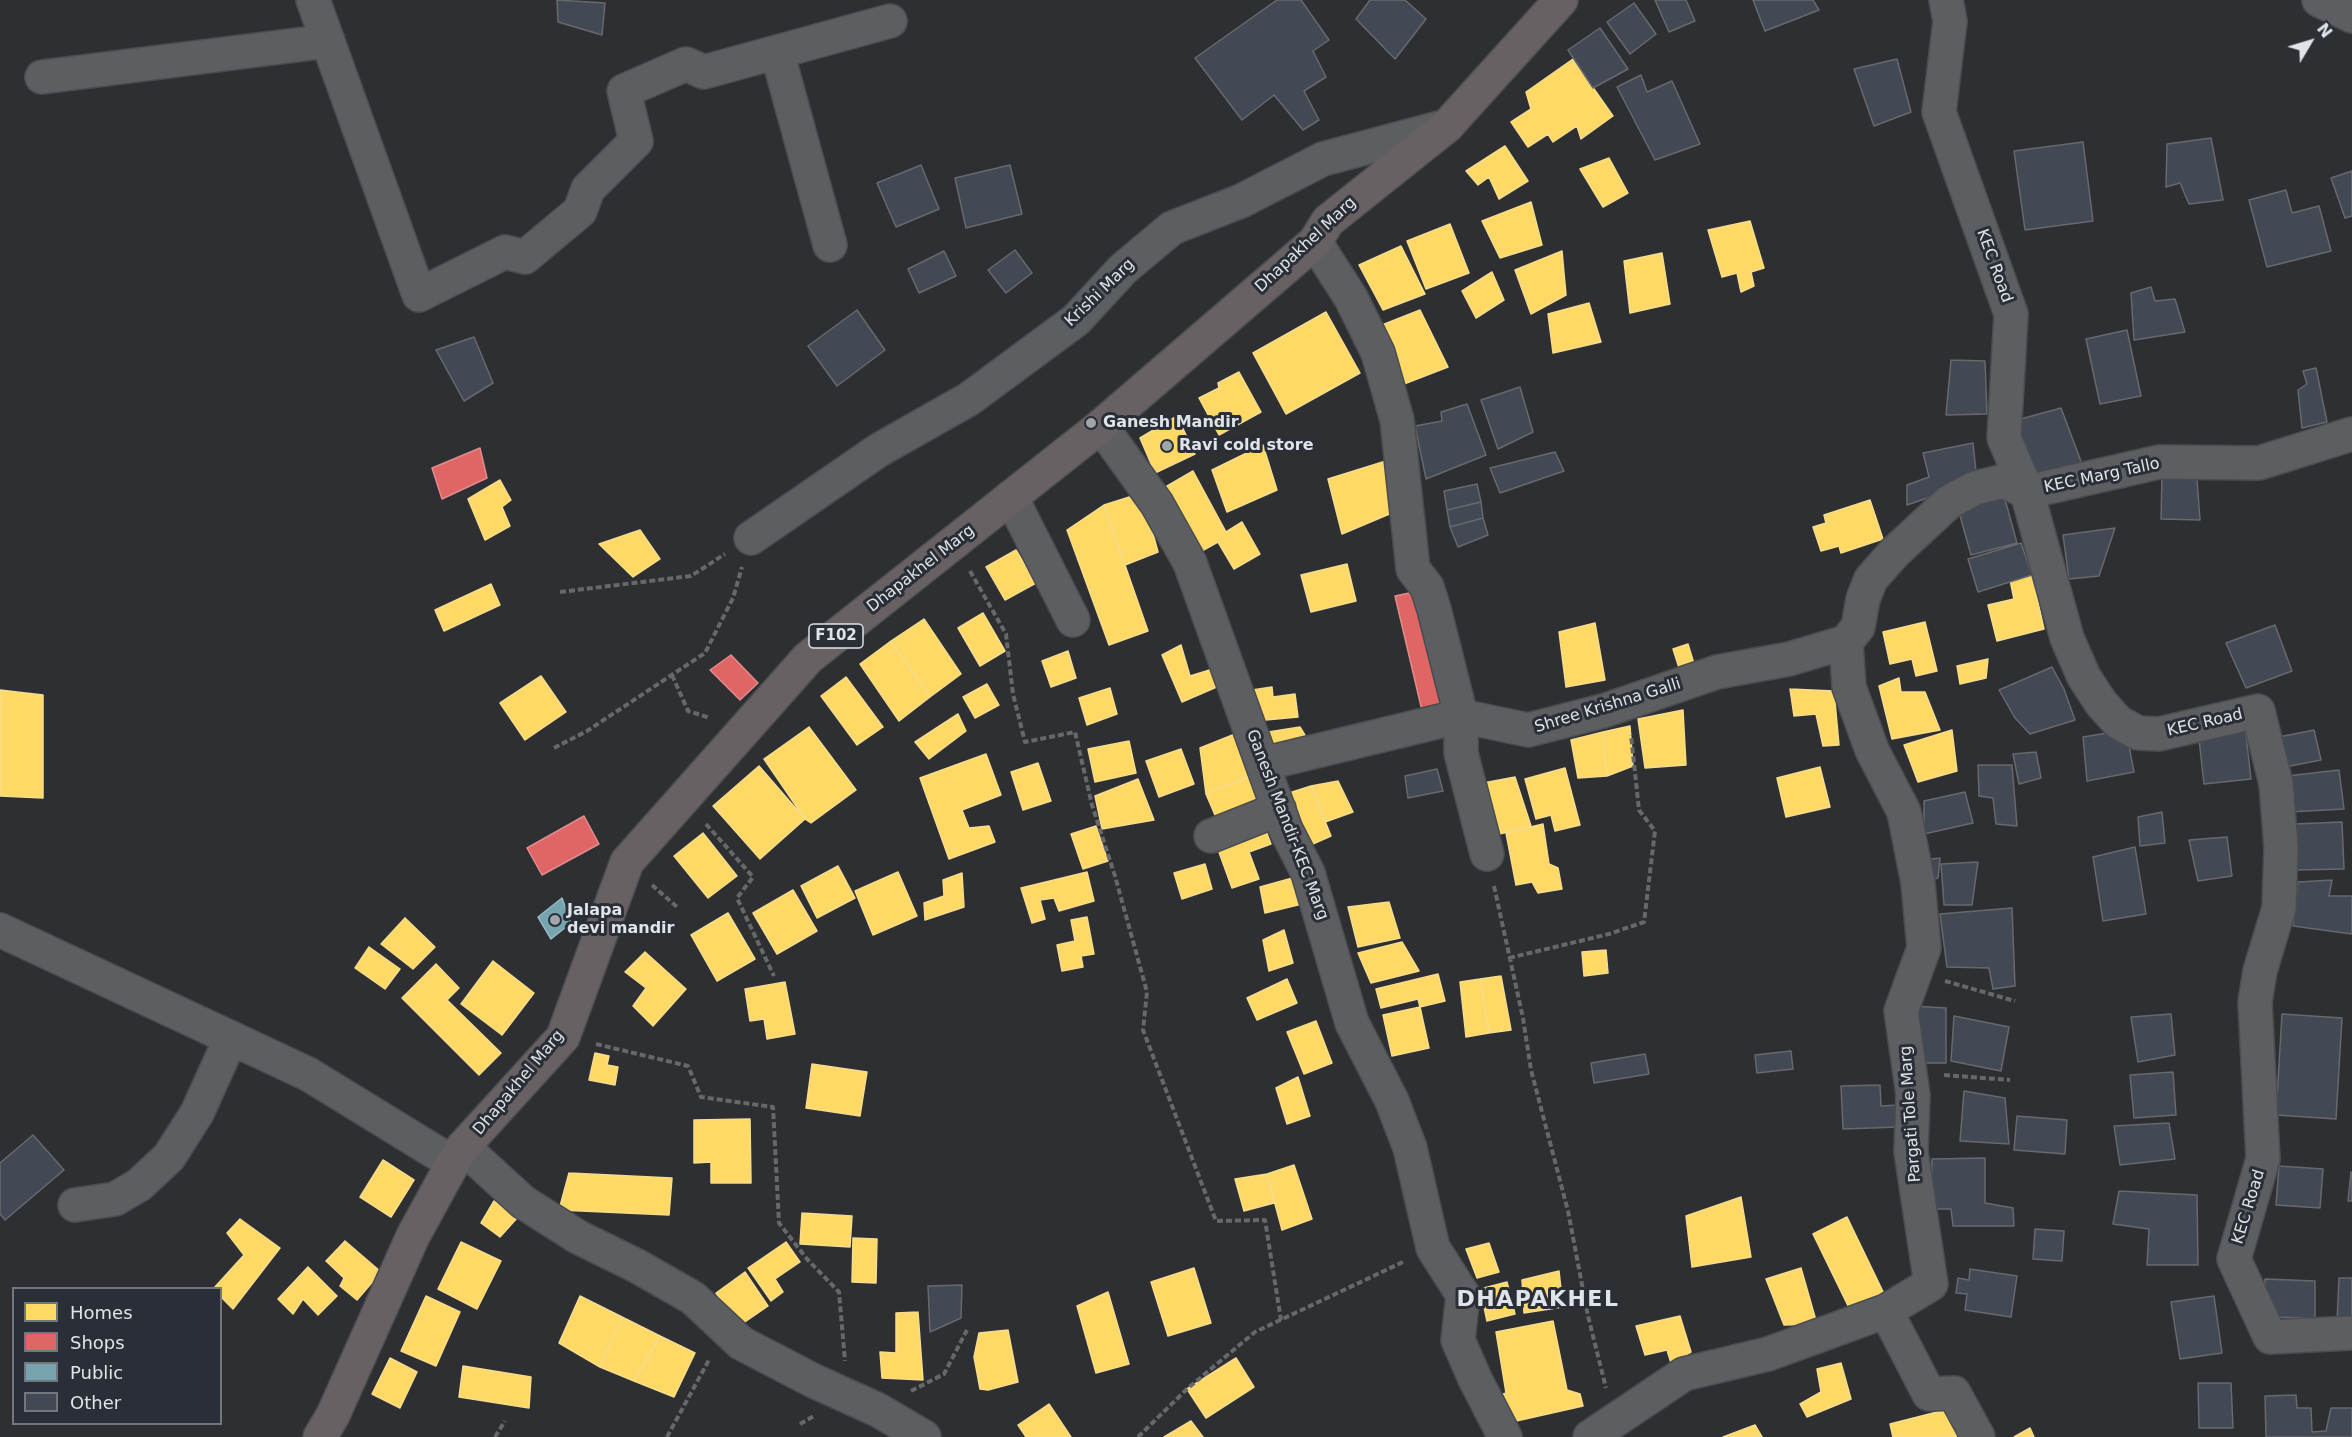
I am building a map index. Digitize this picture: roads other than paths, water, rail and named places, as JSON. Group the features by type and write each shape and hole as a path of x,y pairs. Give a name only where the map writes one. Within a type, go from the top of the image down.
{"main road":[{"name":"Dhapakhel Marg","path":"320,1437 333,1415 413,1236 458,1155 562,1037 627,862 808,658 1101,426 1315,242 1328,221 1447,126 1561,0"}],"street":[{"path":"313,0 419,295 505,252 525,257 580,211 588,189 636,141 624,90 686,64 704,72 890,21"},
{"name":"KEC Road","path":"1947,0 1950,21 1939,112 2011,314 2004,438 2027,492 2067,638 2084,677 2101,703 2118,722 2138,733 2159,734 2258,711 2276,784 2281,847 2279,898 2260,972 2255,1002 2264,1159 2234,1259 2270,1337 2352,1333"},
{"path":"2319,0 2352,16"},
{"path":"42,77 328,41"},
{"path":"777,52 830,245"},
{"name":"Krishi Marg","path":"751,538 879,450 969,399 1076,320 1123,268 1172,228 1241,201 1323,159 1447,126"},
{"path":"1315,242 1351,298 1378,353 1397,420 1413,569 1427,587 1461,716 1461,753 1487,854"},
{"name":"Ganesh Mandir-KEC Marg","path":"1101,426 1157,504 1190,563 1286,830 1308,873 1352,1023 1392,1101 1410,1148 1433,1248 1463,1295 1458,1340 1475,1380 1505,1437"},
{"name":"KEC Marg Tallo","path":"2027,492 2159,462 2259,463 2352,434"},
{"path":"1846,642 1858,627 1863,598 1871,579 1895,552 1949,502 1975,488 2004,481 2027,492"},
{"path":"1011,497 1073,620"},
{"name":"Shree Krishna Galli","path":"1263,764 1461,716 1528,730 1603,711 1717,672 1789,659 1846,642"},
{"name":"Pargati Tole Marg","path":"1846,642 1849,687 1872,750 1904,812 1918,883 1924,948 1901,1011 1913,1095 1911,1152 1931,1284 1886,1311"},
{"path":"1211,836 1279,809"},
{"path":"0,930 308,1074 458,1155 523,1202 578,1237 638,1266 693,1298 741,1343 924,1437"},
{"path":"75,1205 115,1199 139,1185 169,1157 197,1113 231,1038"},
{"path":"1603,1429 1684,1374 1768,1353 1886,1311 1929,1394 1954,1393 1978,1437"}],"place":[{"name":"Ganesh Mandir","path":"1091,423"},
{"name":"Ravi cold store","path":"1167,446"},
{"name":"Jalapa devi mandir","path":"555,920"}],"district":[{"name":"DHAPAKHEL","path":"1538,1300"}]}
